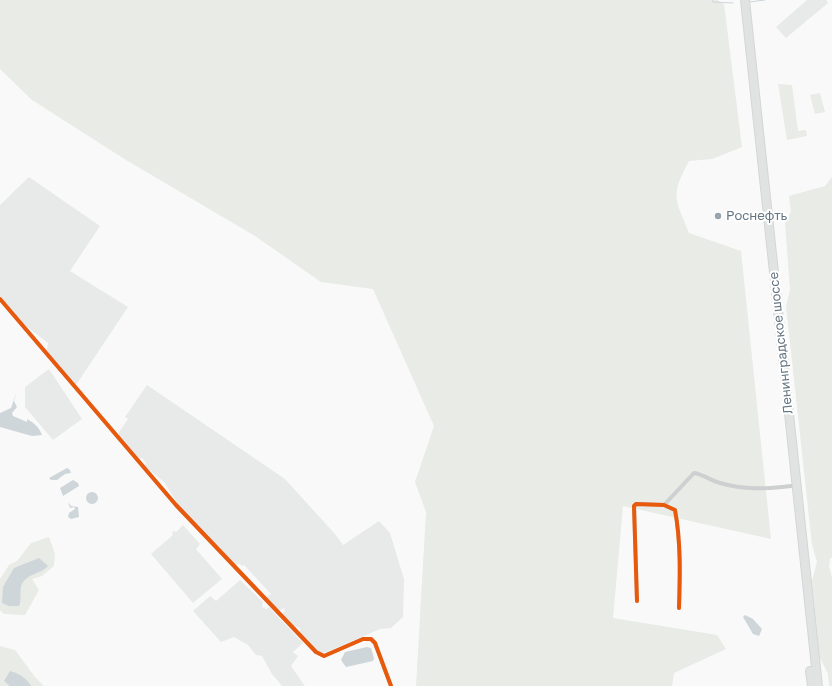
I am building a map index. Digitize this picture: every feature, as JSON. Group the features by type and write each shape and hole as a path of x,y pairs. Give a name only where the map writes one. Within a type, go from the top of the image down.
{"highway":[{"name":"Ленинградское шоссе","path":"740,0 812,686"},
{"name":"Ленинградское шоссе","path":"745,0 818,686"}],"street":[{"path":"0,299 176,505 316,652 324,656 363,639 371,639 375,643 391,686"},
{"path":"664,505 694,473 700,474 718,483 750,489 791,486"},
{"path":"637,601 634,506 636,504 664,505 675,510 677,522 680,568 679,608"}],"shaded area":[{"path":"0,0 717,0 724,4 742,147 712,159 689,161 679,182 677,197 680,212 689,233 741,251 771,539 623,506 613,618 717,635 726,649 674,673 672,686 416,686 426,512 415,482 434,426 373,289 321,282 255,236 126,160 32,100 0,69"},
{"path":"807,0 826,0 828,3 786,38 776,27"},
{"path":"778,84 792,85 798,131 806,130 807,136 787,140"},
{"path":"820,93 825,112 815,114 810,95"},
{"path":"29,177 100,226 70,271 128,307 76,385 49,354 47,350 48,343 26,326 0,296 0,205"},
{"path":"832,177 832,558 830,558 829,566 832,577 832,686 829,686 828,674 820,658 812,581 817,562 812,545 786,306 790,290 785,223 791,212 789,196 825,186"},
{"path":"49,369 82,419 53,440 25,407 25,387"},
{"path":"147,385 285,479 335,534 343,545 379,521 390,533 404,579 403,617 391,628 380,629 327,652 321,653 300,632 300,628 294,626 282,614 285,610 284,608 279,611 265,598 271,594 244,565 235,565 179,506 164,482 145,466 146,463 142,458 137,458 119,436 119,432 128,419 125,417"},
{"path":"17,391 14,401 17,407 12,413 13,416 27,422 27,419 38,427 42,435 32,436 0,427 0,413 11,408"},
{"path":"67,468 71,473 65,474 57,480 51,480 49,478"},
{"path":"73,480 78,483 79,486 63,496 60,488"},
{"path":"92,492 96,494 98,498 96,502 92,504 88,502 86,498 88,494"},
{"path":"68,502 71,506 78,507 79,517 71,519 68,517 69,513 75,509 74,507 70,508"},
{"path":"183,525 200,544 196,549 222,579 193,603 151,554 173,535 173,531 176,532"},
{"path":"49,537 55,554 54,566 42,576 32,579 39,590 25,615 4,614 0,610 0,579 9,565 17,561 31,543"},
{"path":"39,558 48,566 25,580 22,584 19,606 9,606 2,603 3,587 14,568"},
{"path":"240,580 263,602 262,607 266,609 269,607 303,643 293,652 298,656 291,666 305,686 282,686 272,674 262,656 256,655 248,645 234,637 221,642 193,611 210,596 216,601"},
{"path":"745,615 753,619 762,629 759,636 753,634 743,617"},
{"path":"0,646 15,650 35,677 44,686 0,686"},
{"path":"367,647 371,648 374,658 373,661 346,667 341,660 345,652"},
{"path":"10,671 22,676 31,686 10,686 4,681"}],"waterway":[{"path":"712,0 713,2 733,3"},
{"path":"749,2 765,0"}],"cycle path":[{"path":"0,299 176,505 316,652 324,656 363,639 371,639 375,643 391,686"},
{"path":"637,601 634,506 636,504 664,505 675,510 677,522 680,559 679,608"}],"place":[{"name":"Роснефть","path":"718,216"}]}
